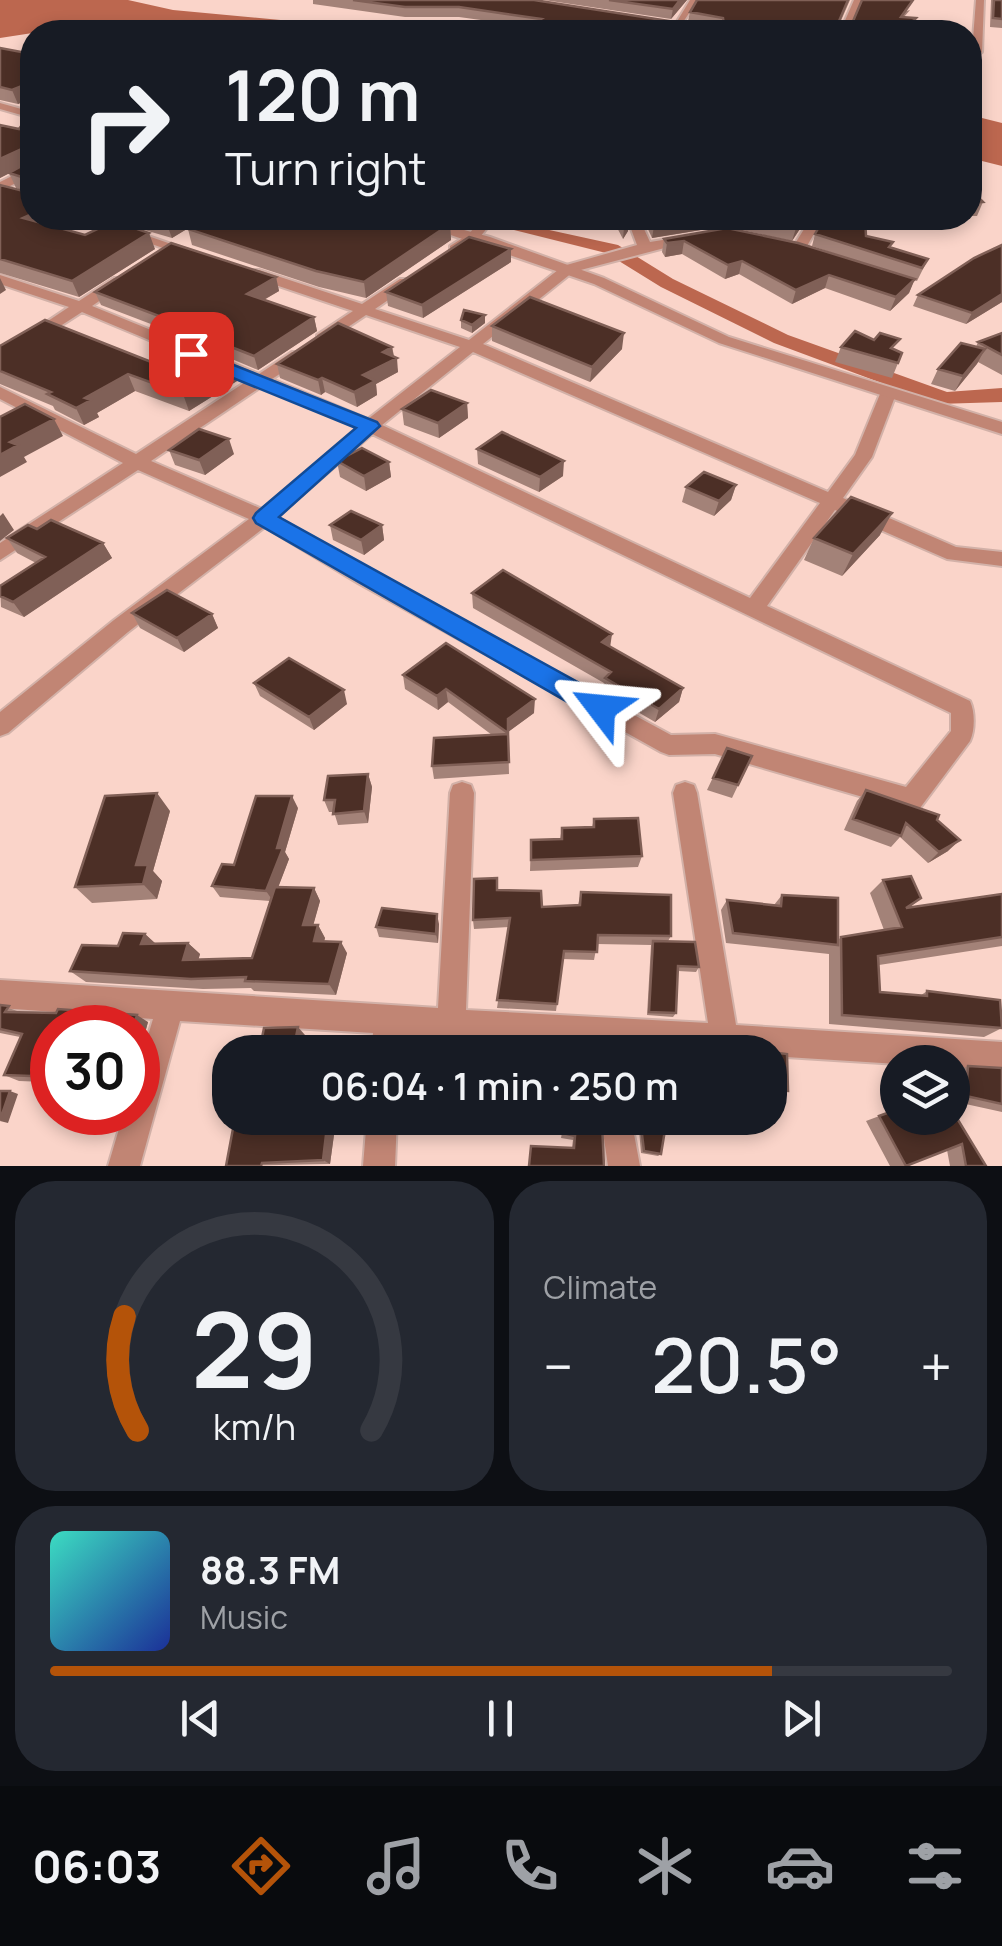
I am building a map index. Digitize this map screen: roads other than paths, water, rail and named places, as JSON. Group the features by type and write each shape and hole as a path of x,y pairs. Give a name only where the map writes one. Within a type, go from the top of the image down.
{"street":[{"path":"0,189 16,196"},
{"path":"113,230 165,252 208,258"},
{"path":"0,553 478,230"},
{"path":"488,230 724,340 1002,428"},
{"path":"638,230 644,247"},
{"path":"723,230 724,234"},
{"path":"780,246 804,252 812,230"},
{"path":"0,726 121,626 264,518 370,426 568,269 644,247 724,234 743,238"},
{"path":"165,252 188,238"},
{"path":"242,270 473,346 954,554 1002,559"},
{"path":"0,360 129,276"},
{"path":"0,278 80,306 370,426 755,607 962,708 962,734 911,800 715,744 669,746 364,578 264,518 136,462 0,392"},
{"path":"755,607 862,457 888,394"},
{"path":"451,1024 460,899 462,793"},
{"path":"685,793 724,1035"},
{"path":"0,994 451,1024 544,1035"},
{"path":"124,1166 170,1008"},
{"path":"387,1035 388,1022"},
{"path":"787,1041 1002,1057"},
{"path":"380,1166 381,1135"},
{"path":"619,1135 624,1166"}],"waterway":[{"path":"0,92 20,98"},
{"path":"527,230 612,249 667,283 781,339 945,399 1002,395"}]}
